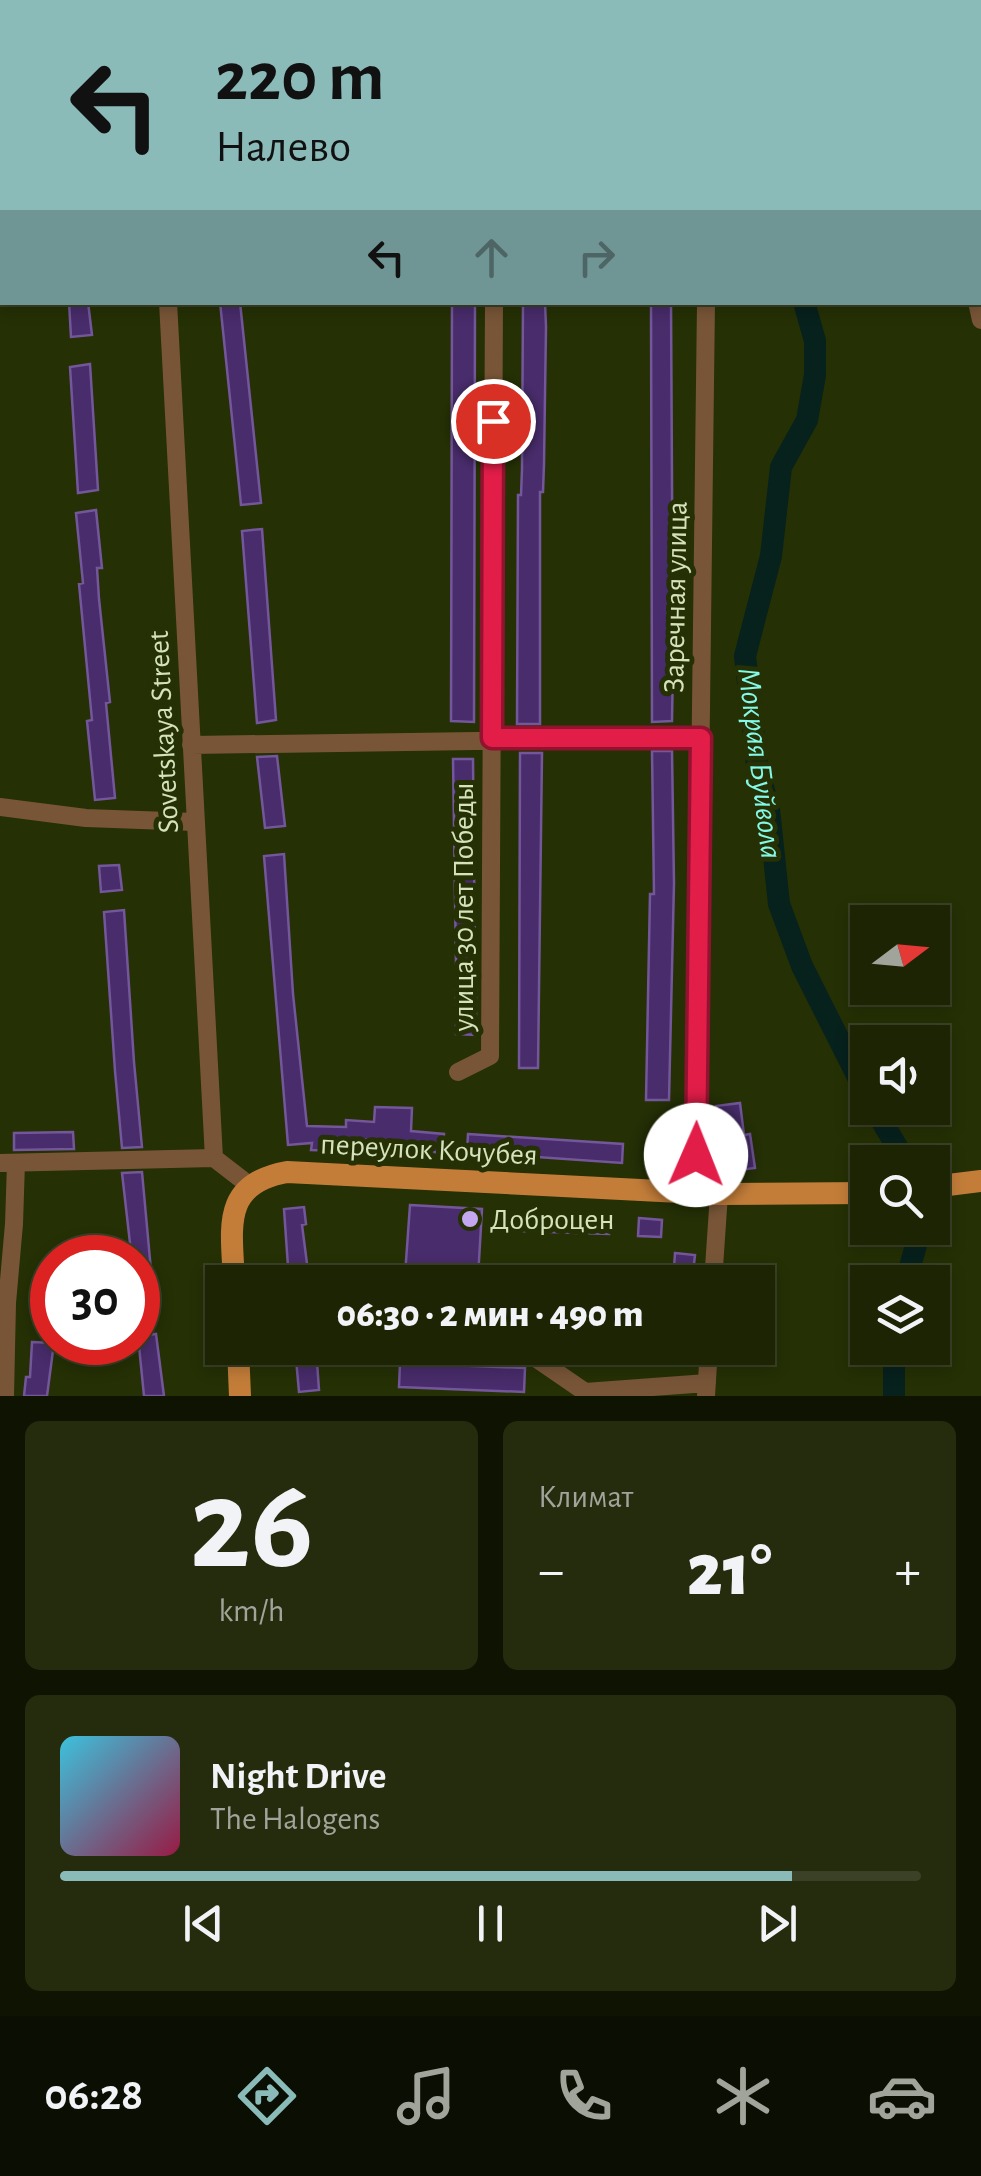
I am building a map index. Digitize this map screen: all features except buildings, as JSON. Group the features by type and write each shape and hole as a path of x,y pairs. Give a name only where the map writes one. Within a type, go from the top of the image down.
{"main road":[{"name":"переулок Кочубея","path":"248,1185 264,1176 287,1172 707,1194 850,1193"},
{"path":"950,1185 981,1181"},
{"path":"233,1265 231,1224 248,1185"},
{"path":"239,1365 240,1396"}],"street":[{"name":"Sovetskaya Street","path":"168,305 214,1158"},
{"name":"улица 30 лет Победы","path":"458,1072 490,1056 494,305"},
{"name":"Заречная улица","path":"706,305 701,738 707,1194 712,1265"},
{"path":"191,745 701,738"},
{"path":"0,807 86,818 195,822"},
{"path":"5,1396 4,1354 14,1224 8,1163 214,1158 248,1185"},
{"path":"544,1365 582,1394 707,1390 708,1365"}],"waterway":[{"name":"Мокрая Буйвола","path":"805,305 815,341 815,375 807,420 781,467 771,556 745,656 779,904 802,966 850,1061"},
{"name":"Мокрая Буйвола","path":"884,1125 896,1145"},
{"name":"Мокрая Буйвола","path":"911,1265 916,1245"},
{"name":"Мокрая Буйвола","path":"894,1365 894,1396"}],"place":[{"name":"Доброцен","path":"470,1219"}],"route":[{"path":"493,421 492,738 701,738 696,1155"}]}
